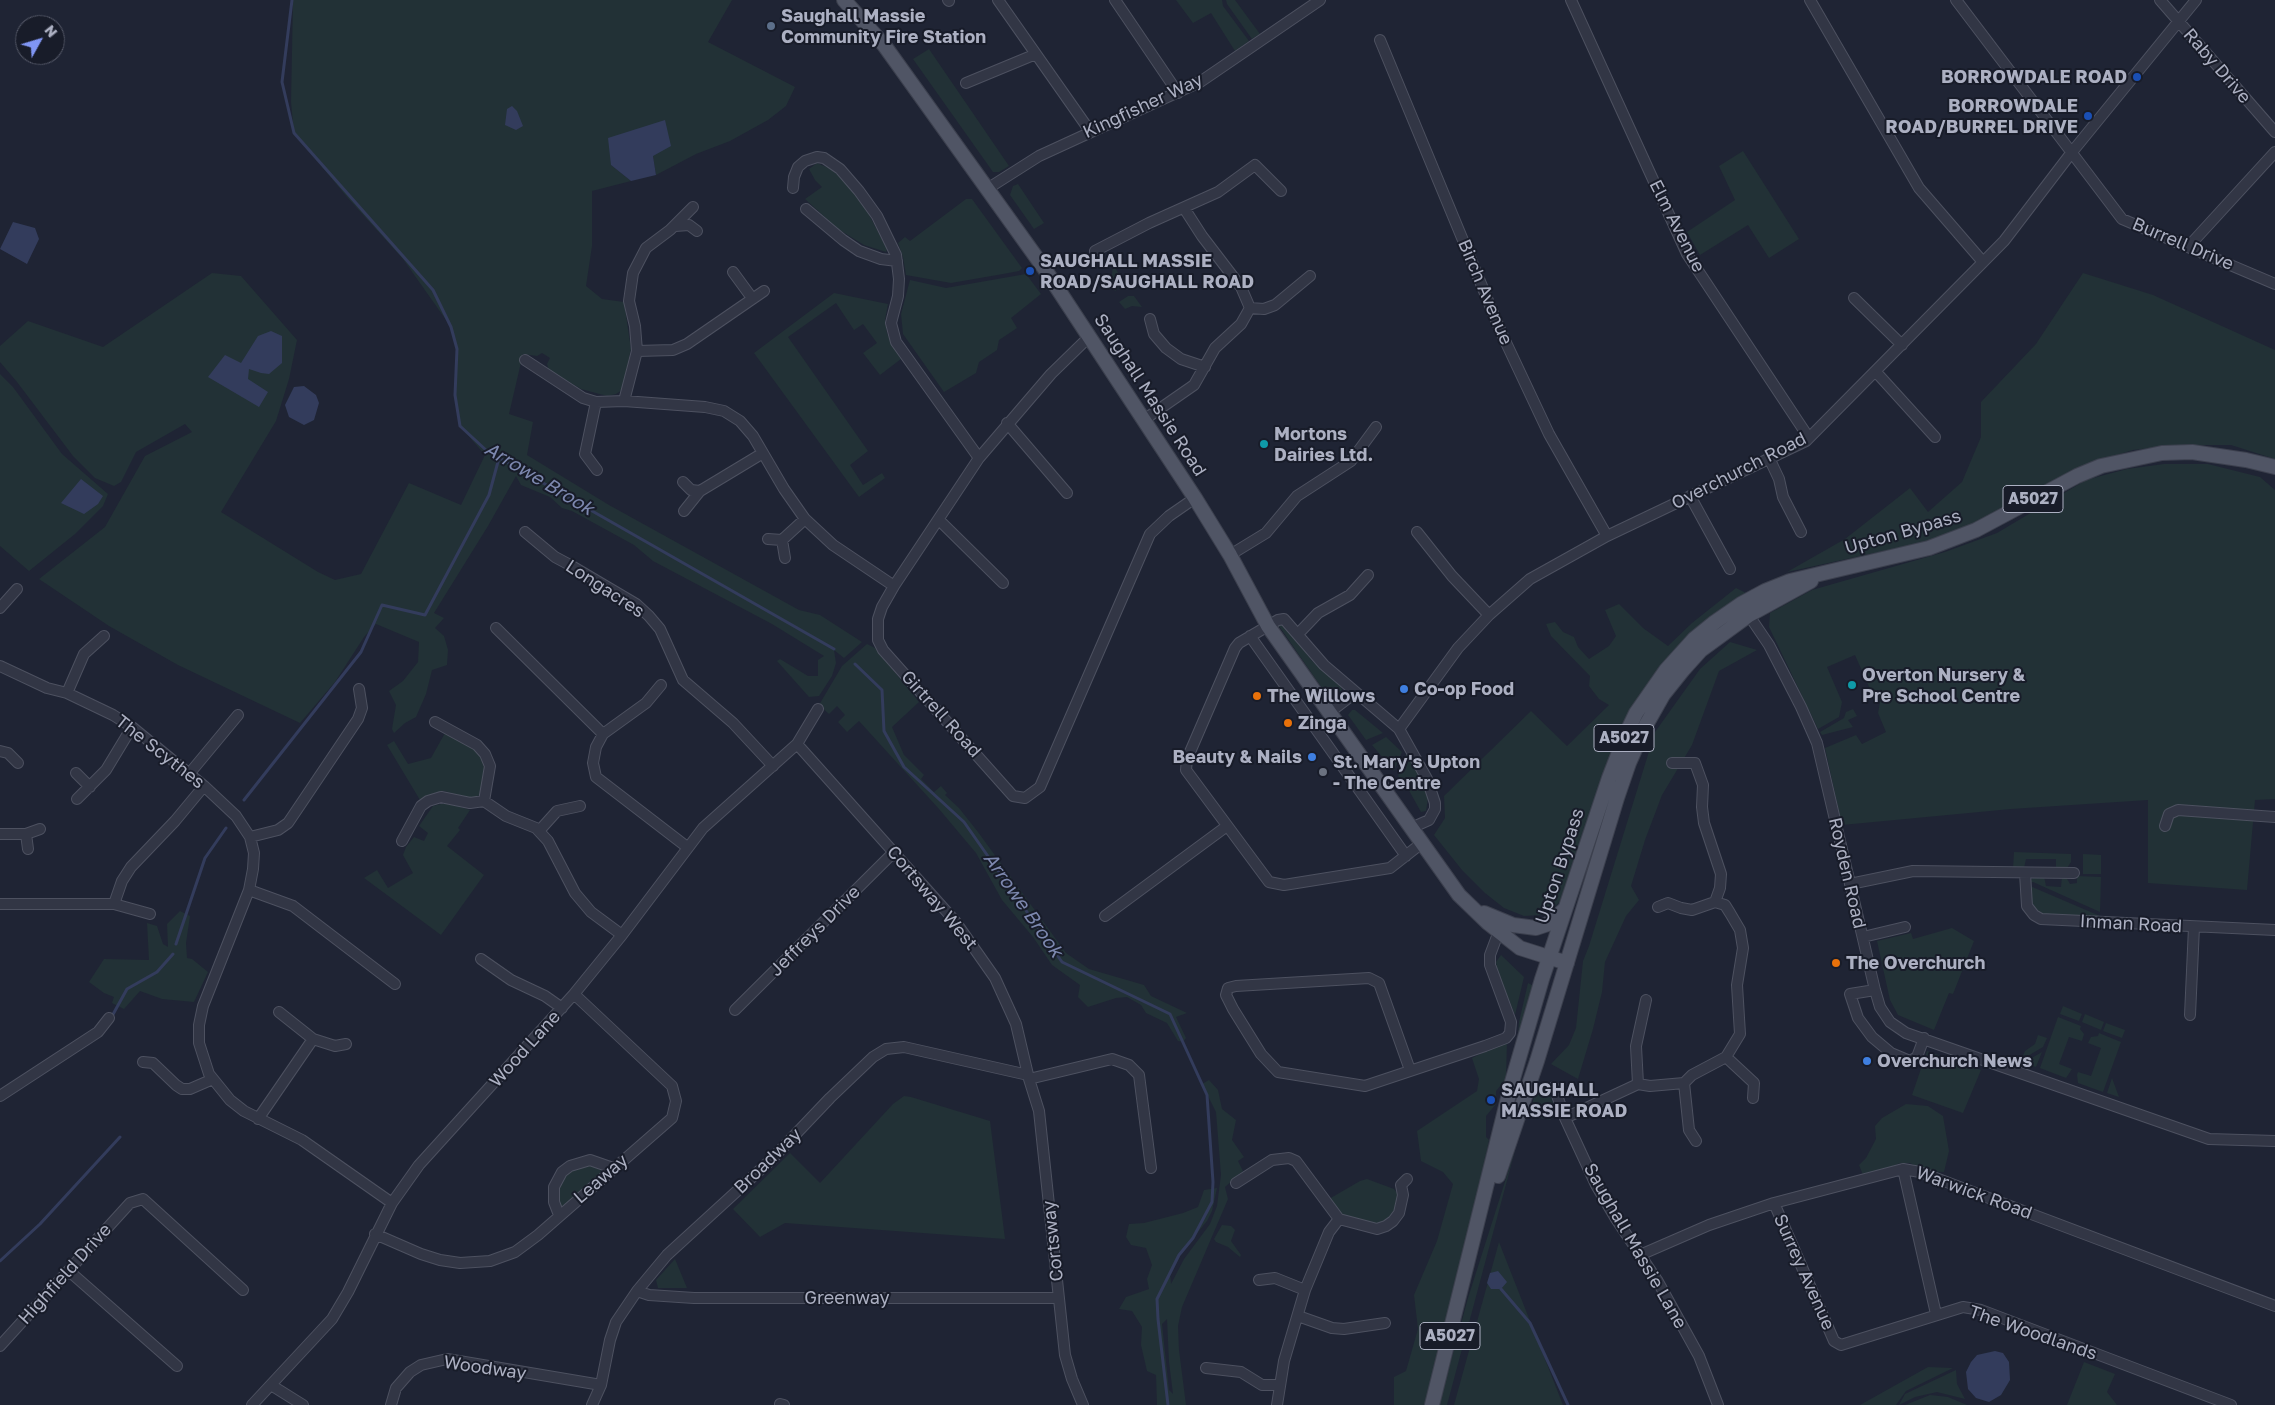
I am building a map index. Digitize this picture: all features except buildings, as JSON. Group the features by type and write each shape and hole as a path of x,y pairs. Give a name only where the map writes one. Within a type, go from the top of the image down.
{"main road":[{"name":"Saughall Massie Road","path":"844,0 884,45 1090,336 1230,555 1268,626 1459,895 1501,932 1559,956"},
{"name":"Upton Bypass","path":"1432,1405 1467,1266 1537,1061 1559,956 1566,909 1608,778 1636,713 1666,670 1694,639 1790,580 1824,574 1929,548 1976,530 2077,476 2101,466 2162,453 2192,452 2246,460 2275,467"},
{"name":"Upton Bypass","path":"2246,460 2275,475"},
{"name":"Upton Bypass","path":"1559,956 1602,845 1629,763 1646,725 1664,695 1683,670 1745,609"},
{"path":"1474,909 1513,925 1536,928 1548,924 1566,909"}],"street":[{"path":"998,0 1090,131"},
{"path":"1115,0 1178,93"},
{"name":"Kingfisher Way","path":"987,189 1039,156 1200,82 1320,0"},
{"name":"Elm Avenue","path":"1571,0 1687,254 1809,438"},
{"path":"1810,0 1919,188 1983,262"},
{"name":"Burrell Drive","path":"1956,0 2122,219 2275,284"},
{"name":"Raby Drive","path":"2160,0 2275,132"},
{"path":"2072,152 2196,0"},
{"name":"Birch Avenue","path":"1380,40 1501,332 1549,434 1606,536"},
{"path":"966,83 1036,54"},
{"name":"Overchurch Road","path":"1399,729 1458,648 1489,615 1530,579 1606,536 1770,460 1809,438 2004,241 2072,152"},
{"path":"2188,247 2275,152"},
{"path":"793,188 794,177 798,167 805,161 817,157 824,158 840,169 877,216 896,255 897,261 898,296 891,323 894,337 979,458"},
{"path":"1095,251 1201,198 1218,192 1254,165 1281,191"},
{"path":"624,401 637,351 635,326 629,301 633,272 646,248 675,226 693,207"},
{"path":"1184,208 1202,236 1241,287 1250,308"},
{"path":"806,209 835,235 859,251 881,259 897,261"},
{"path":"675,226 689,225 696,231"},
{"path":"733,272 752,298"},
{"path":"1250,308 1264,309 1275,305 1310,276"},
{"path":"637,351 673,350 687,344 764,291"},
{"path":"1854,298 1902,345"},
{"path":"1145,420 1194,386 1215,348 1241,324 1250,308"},
{"path":"1150,319 1154,334 1166,348 1181,359 1204,367"},
{"name":"Girtrell Road","path":"1090,336 1063,362 1007,423 979,458 894,586 882,607 878,619 878,640 883,650 1013,796 1025,798 1040,787 1150,534 1169,516 1195,498"},
{"path":"525,360 583,398 596,402 624,401 705,407 724,411 740,421 753,436 784,489 806,519 833,545 894,586"},
{"path":"1876,372 1935,437"},
{"path":"596,402 585,454 597,470"},
{"path":"1007,423 1067,493"},
{"path":"1230,555 1266,533 1303,492 1351,461 1376,428"},
{"path":"684,512 700,491 763,453"},
{"path":"1770,460 1779,479 1783,497 1801,532"},
{"path":"683,482 691,490 700,491"},
{"path":"1690,496 1730,569"},
{"path":"768,538 782,540 806,519"},
{"path":"938,520 1003,584"},
{"name":"Longacres","path":"525,532 555,557 636,604 649,616 660,629 683,680 733,723 773,766"},
{"path":"1417,532 1452,576 1489,615"},
{"path":"782,540 785,558"},
{"path":"1298,634 1318,613 1350,595 1368,575"},
{"path":"0,608 17,589"},
{"name":"Royden Road","path":"1745,609 1769,645 1817,743 1875,990 1880,1007 1890,1022 1906,1033 2209,1139 2275,1141"},
{"path":"1412,828 1429,820 1435,810 1435,802 1427,779 1399,729 1324,665 1284,619 1250,636 1235,648 1185,764 1186,770 1269,882 1277,885 1390,868 1422,843"},
{"path":"496,628 603,734"},
{"path":"67,693 84,654 104,636"},
{"path":"1250,636 1406,856"},
{"path":"0,679 3,668"},
{"name":"The Scythes","path":"3,668 47,688 67,693 113,714 132,727 204,786 234,813 250,837"},
{"path":"661,685 646,703 603,734 594,755 596,777 687,847"},
{"path":"359,689 362,708 358,718 288,823 278,830 250,837 254,853 249,890 203,1006 199,1025 199,1043 209,1074 230,1100 258,1119 308,1145 392,1204"},
{"path":"1330,712 1356,693"},
{"name":"Wood Lane","path":"252,1405 332,1319 348,1292 375,1234 392,1204 419,1166 574,994 622,935 703,828 797,744 818,709"},
{"path":"189,774 238,714"},
{"path":"436,722 477,745 485,754 490,766 484,801"},
{"path":"77,799 106,770 132,727"},
{"name":"Cortsway West","path":"797,744 955,921 995,978 1016,1024 1028,1077"},
{"path":"0,751 8,753 18,763"},
{"path":"1672,763 1695,764 1703,785 1702,807 1704,823 1721,874 1720,888 1715,902"},
{"path":"76,773 90,787"},
{"path":"114,904 122,881 131,867 176,821 204,786"},
{"path":"402,841 421,806 428,801 441,797 456,798 470,803 484,801 506,816 539,831 548,840 580,899 591,912 622,935"},
{"path":"539,831 557,811 580,806"},
{"path":"2165,826 2165,820 2169,814 2178,810 2275,817"},
{"path":"1105,916 1227,826"},
{"path":"0,834 26,834 40,830"},
{"path":"26,834 28,848"},
{"name":"Jeffreys Drive","path":"735,1010 894,852"},
{"path":"1850,884 1914,871 2074,873"},
{"name":"Inman Road","path":"2025,873 2027,906 2034,915 2041,919 2275,930"},
{"path":"249,890 294,906 395,984"},
{"path":"1565,1118 1638,1084 1650,1086 1684,1083 1692,1075 1726,1057 1740,1034 1737,985 1743,948 1740,930 1730,913 1724,905 1715,902 1692,910 1681,908 1668,902 1658,907"},
{"path":"0,904 114,904 150,914"},
{"path":"1862,937 1905,927"},
{"path":"2190,1015 2194,927"},
{"path":"1410,1070 1379,982 1369,978 1228,988 1226,995 1233,1009 1261,1054 1278,1072 1364,1086 1506,1038 1512,1026 1490,965 1490,955 1501,932"},
{"path":"482,959 511,980 545,996 562,1008"},
{"path":"1875,990 1850,994 1858,1018 1872,1037 1891,1052 1910,1061 1917,1057 1924,1038"},
{"name":"Leaway","path":"375,1234 440,1260 475,1263 490,1261 516,1252 533,1240 672,1118 676,1101 672,1086 574,994"},
{"path":"1638,1084 1636,1046 1646,1000"},
{"path":"279,1012 313,1039 335,1046 346,1044"},
{"path":"0,1096 98,1032 109,1018"},
{"path":"258,1119 313,1039"},
{"name":"Broadway","path":"592,1405 601,1385 616,1322 637,1290 667,1255 772,1159 830,1098 873,1057 886,1049 904,1047 1028,1077"},
{"path":"1726,1057 1754,1083 1753,1098"},
{"path":"1028,1077 1112,1059 1129,1065 1139,1076 1151,1168"},
{"path":"143,1062 153,1064 182,1089 190,1089 213,1079"},
{"name":"Cortsway","path":"1028,1077 1039,1111 1065,1355 1072,1379 1083,1405"},
{"path":"1684,1083 1689,1130 1696,1141"},
{"name":"Saughall Massie Lane","path":"1554,1087 1565,1118 1596,1185 1640,1255 1699,1356 1718,1405"},
{"path":"1236,1183 1272,1160 1289,1158 1296,1161 1339,1219 1377,1229 1386,1226 1399,1214 1403,1195 1401,1185 1407,1179"},
{"path":"559,1216 554,1202 554,1187 562,1172 570,1166 590,1160 614,1168"},
{"path":"1903,1169 1936,1314"},
{"name":"Warwick Road","path":"1640,1255 1709,1225 1774,1203 1903,1169 1920,1172 2275,1306"},
{"name":"Highfield Drive","path":"0,1346 130,1203 143,1199 243,1290"},
{"name":"Surrey Avenue","path":"1774,1203 1834,1341"},
{"path":"1277,1405 1284,1361 1305,1290 1329,1232 1339,1219"},
{"path":"70,1270 177,1366"},
{"path":"1259,1280 1275,1278 1305,1290"},
{"name":"Greenway","path":"637,1290 649,1296 694,1298 1059,1298"},
{"name":"The Woodlands","path":"1834,1341 1841,1345 1963,1307 1981,1310 2232,1405"},
{"path":"1298,1316 1332,1328 1344,1329 1385,1324"},
{"name":"Woodway","path":"391,1405 396,1388 410,1372 421,1365 447,1359 601,1385"},
{"path":"1206,1368 1241,1372 1262,1385 1280,1385"},
{"path":"271,1385 303,1405"}],"shaded area":[{"path":"293,0 732,0 708,42 795,87 786,106 768,120 730,141 696,154 656,175 653,156 611,165 631,181 592,191 592,246 586,286 602,299 624,302 631,349 622,390 607,396 581,389 549,370 547,364 550,358 542,353 537,356 523,354 509,414 533,422 527,455 609,505 799,610 820,615 862,642 844,658 834,650 836,663 832,676 819,696 809,697 777,661 780,659 808,676 818,676 818,660 824,656 772,624 653,561 634,545 572,511 562,508 550,497 521,485 516,476 488,526 434,613 444,618 435,628 444,636 448,650 447,665 432,670 426,694 416,717 405,723 394,733 392,729 396,705 389,691 403,681 418,662 419,642 376,624 364,637 335,682 300,723 178,665 109,626 39,579 105,527 145,456 192,432 185,424 136,452 121,482 114,486 95,478 73,456 0,362 0,346 28,321 103,347 212,273 241,276 297,340 289,379 276,421 221,512 318,572 335,580 361,574 409,483 461,505 485,455 460,426 455,395 457,349 451,327 403,259 347,197 294,133 291,102"},
{"path":"1176,0 1222,0 1223,6 1249,41 1235,51 1211,13 1193,23"},
{"path":"1226,0 1235,0 1260,34 1252,39"},
{"path":"929,49 1009,166 999,172 993,172 913,59"},
{"path":"1743,151 1799,239 1769,258 1748,225 1700,255 1687,232 1735,200 1719,166"},
{"path":"817,163 831,169 848,185 867,211 887,249 886,252 864,245 838,229 805,199 822,187 815,180 809,169"},
{"path":"1018,184 1044,223 1034,229 1010,195 1013,186"},
{"path":"966,199 972,199 1022,268 1019,271 951,283 906,275 898,243 905,237 910,241"},
{"path":"1113,265 1125,283 1115,291 1108,279 1112,274"},
{"path":"2083,273 2153,295 2275,350 2275,459 2231,445 2179,445 2133,450 2082,466 1984,519 1925,542 1787,572 1845,539 1910,488 1928,512 1962,482 1981,437 1981,402 2036,344"},
{"path":"1026,274 1041,294 1011,318 1017,328 999,340 997,350 979,362 976,373 944,392 903,334 901,314 910,280 946,288"},
{"path":"834,293 888,304 885,320 887,333 901,359 880,375 863,353 877,343 863,324 854,330 836,303 788,337 868,451 850,465 863,485 882,473 885,478 859,497 754,353"},
{"path":"1128,296 1134,296 1142,307 1132,306 1125,309 1119,302"},
{"path":"0,374 13,387 62,454 108,494 103,506 75,534 29,571 0,546"},
{"path":"2164,464 2208,464 2260,477 2275,490 2275,799 2255,800 2247,890 2148,883 2148,800 2011,809 1842,825 1825,748 1856,735 1862,744 1886,732 1878,713 1880,702 1870,689 1855,655 1827,667 1842,702 1839,717 1818,729 1769,627 1770,613 1812,590 1945,552 1997,533 2086,480 2127,469"},
{"path":"1736,588 1746,593 1710,618 1656,674 1565,899 1561,900 1553,909 1541,915 1524,916 1504,908 1485,893 1462,870 1434,835 1445,818 1444,796 1531,711 1567,746 1609,705 1599,699 1589,686 1590,676 1551,636 1546,624 1555,622 1563,632 1574,637 1578,647 1589,659 1609,646 1616,636 1605,610 1619,604 1643,628 1668,646 1692,623"},
{"path":"1285,625 1312,661 1341,686 1342,690 1339,694 1329,696 1324,691 1279,626"},
{"path":"1730,642 1757,650 1719,671 1692,745 1662,795 1645,840 1631,886 1639,900 1626,916 1605,962 1602,992 1578,1079 1551,1064 1569,1045 1576,1028 1583,961 1655,732 1700,669"},
{"path":"867,644 875,648 919,702 892,727 904,755 924,775 921,779 934,792 941,786 947,793 945,795 959,808 978,832 1066,953 1089,969 1144,985 1151,996 1187,1013 1176,1017 1186,1038 1183,1042 1178,1041 1167,1023 1146,1013 1141,1005 1127,997 1116,998 1088,1007 1078,997 1080,985 1052,965 1033,937 1002,900 976,853 939,809 859,721 847,732 838,722 845,715 837,706 829,714 819,705 842,666"},
{"path":"1853,709 1857,716 1848,720 1853,727 1822,735 1820,732 1844,718 1846,712"},
{"path":"1352,710 1355,710 1383,733 1366,740 1348,715"},
{"path":"445,733 475,750 482,757 485,766 481,794 468,798 444,791 431,794 420,800 387,745 394,741 408,764 431,758"},
{"path":"1386,737 1402,752 1394,771 1372,745"},
{"path":"1407,752 1424,781 1428,798 1426,811 1421,812 1406,785 1398,776"},
{"path":"451,804 470,810 458,828 460,830 447,846 484,875 441,935 364,878 377,870 388,888 413,873 403,855 406,847 414,837 424,841 428,833 419,826 433,806"},
{"path":"2014,852 2071,854 2071,862 2067,868 2056,870 2056,859 2026,859 2024,868 2013,869"},
{"path":"2083,854 2101,855 2101,874 2083,874"},
{"path":"2034,876 2044,876 2046,886 2061,887 2062,876 2066,877 2070,884 2077,883 2077,876 2101,877 2100,912 2033,882 2029,883"},
{"path":"2030,886 2100,916 2100,918 2040,914 2030,903"},
{"path":"180,911 190,916 186,943 187,958 192,959 208,972 194,1002 162,999 140,991 124,1009 112,1003 114,997 104,993 89,982 104,959 149,960 147,923 157,926 163,944 168,947 167,924"},
{"path":"1952,928 1974,941 1953,994 1949,993 1934,1030 1898,1015 1890,1000 1877,941 1911,933 1913,939"},
{"path":"1501,955 1524,977 1515,1015 1497,970 1496,962"},
{"path":"1528,983 1534,986 1518,1035 1519,1022"},
{"path":"2063,1006 2082,1014 2079,1021 2060,1014"},
{"path":"2085,1014 2104,1022 2101,1030 2082,1022"},
{"path":"2058,1017 2081,1026 2080,1029 2084,1034 2082,1041 2069,1037 2059,1064 2072,1069 2066,1078 2040,1068"},
{"path":"2106,1023 2125,1030 2122,1038 2103,1031"},
{"path":"2099,1033 2121,1042 2103,1092 2078,1083 2077,1075 2078,1072 2091,1076 2101,1048 2088,1043 2091,1037 2098,1036"},
{"path":"2038,1035 2047,1038 2043,1047 2021,1060 2025,1051 2035,1044"},
{"path":"1507,1041 1506,1079 1496,1091 1496,1104 1486,1116 1486,1137 1489,1140 1475,1212 1425,1405 1394,1405 1394,1377 1406,1371 1418,1329 1414,1295 1437,1241 1453,1184 1443,1172 1421,1161 1417,1131 1477,1091 1479,1079 1472,1058"},
{"path":"1927,1051 1981,1070 1963,1113 1912,1095"},
{"path":"2042,1052 2036,1067 2023,1063"},
{"path":"2112,1078 2119,1097 2107,1093"},
{"path":"1209,1080 1218,1090 1222,1109 1236,1120 1232,1140 1244,1157 1238,1161 1243,1171 1225,1187 1228,1199 1182,1307 1178,1326 1186,1405 1157,1405 1156,1375 1147,1371 1141,1345 1142,1327 1132,1311 1119,1309 1126,1297 1149,1289 1147,1279 1152,1265 1146,1248 1131,1245 1126,1237 1129,1224 1144,1223 1198,1207 1204,1190 1217,1188 1212,1211 1207,1221 1179,1255 1170,1273 1171,1284 1184,1259 1210,1224 1217,1206 1221,1175 1216,1112 1202,1084","holes":["1167,1319 1173,1394 1169,1390 1162,1324"]},
{"path":"1542,1082 1545,1084 1558,1114 1550,1120 1530,1116 1534,1096"},
{"path":"904,1096 990,1121 1005,1239 785,1223 760,1237 733,1209 790,1153 820,1183 893,1104"},
{"path":"1906,1104 1928,1106 1943,1116 1949,1151 1944,1172 1926,1171 1910,1163 1900,1163 1881,1171 1863,1175 1859,1165 1866,1158 1876,1139 1875,1126 1882,1118"},
{"path":"1516,1147 1447,1405 1439,1405 1468,1298"},
{"path":"584,1164 599,1167 601,1171 599,1175 561,1208 558,1204 558,1185 567,1171"},
{"path":"1367,1179 1394,1189 1400,1196 1398,1206 1391,1217 1380,1223 1372,1224 1340,1214 1329,1199"},
{"path":"1222,1225 1231,1226 1235,1230 1231,1241 1241,1255 1240,1257 1214,1239"},
{"path":"1499,1242 1563,1405 1454,1405"},
{"path":"675,1259 687,1288 658,1288 656,1280"},
{"path":"2084,1362 2115,1374 2107,1392 2117,1405 2067,1405"},
{"path":"1928,1367 1953,1368 1906,1391 1896,1405 1860,1405"},
{"path":"1956,1370 1957,1384 1965,1399 1937,1392 1915,1397 1899,1405 1905,1394"},
{"path":"1930,1395 1948,1397 1967,1405 1905,1405"}],"water":[{"path":"512,106 517,111 523,126 516,130 505,125 507,109"},
{"path":"665,120 671,146 653,156 656,175 631,181 611,165 608,138"},
{"path":"13,222 35,228 39,239 27,264 0,249"},
{"path":"271,331 282,336 282,363 269,374 249,369 248,379 268,392 259,407 208,377 225,355 241,363 258,336"},
{"path":"304,386 316,395 319,403 314,420 304,425 289,417 285,405 294,387"},
{"path":"81,479 103,496 98,504 84,514 61,503"},
{"path":"1498,1271 1507,1282 1501,1289 1491,1289 1487,1283 1490,1273"},
{"path":"1995,1351 2003,1353 2009,1362 2010,1380 2001,1395 1989,1402 1976,1398 1968,1389 1966,1372 1977,1355"}],"waterway":[{"name":"Arrowe Brook","path":"292,0 282,82 294,133 433,290 451,327 457,349 455,395 460,426 487,451 834,649"},
{"path":"244,800 361,652 382,605 425,615 489,495 499,458"},
{"name":"Arrowe Brook","path":"855,664 882,690 884,731 904,767 964,822 1062,962 1170,1014 1207,1095 1213,1182 1212,1202 1193,1238 1179,1255 1157,1299 1168,1405"},
{"path":"176,944 205,858 226,828"},
{"path":"111,1018 127,989 157,972 173,954"},
{"path":"0,1261 40,1224 120,1137"},
{"path":"1501,1289 1530,1323 1568,1405"}],"place":[{"name":"Saughall Massie Community Fire Station","path":"771,26"},
{"name":"BORROWDALE ROAD","path":"2137,77"},
{"name":"BORROWDALE ROAD/BURREL DRIVE","path":"2088,116"},
{"name":"SAUGHALL MASSIE ROAD/SAUGHALL ROAD","path":"1030,271"},
{"name":"Mortons Dairies Ltd.","path":"1264,444"},
{"name":"Overton Nursery & Pre School Centre","path":"1852,685"},
{"name":"Co-op Food","path":"1404,689"},
{"name":"The Willows","path":"1257,696"},
{"name":"Zinga","path":"1288,723"},
{"name":"Beauty & Nails","path":"1312,757"},
{"name":"St. Mary's Upton - The Centre","path":"1323,772"},
{"name":"The Overchurch","path":"1836,963"},
{"name":"Overchurch News","path":"1867,1061"},
{"name":"SAUGHALL MASSIE ROAD","path":"1491,1100"}]}
